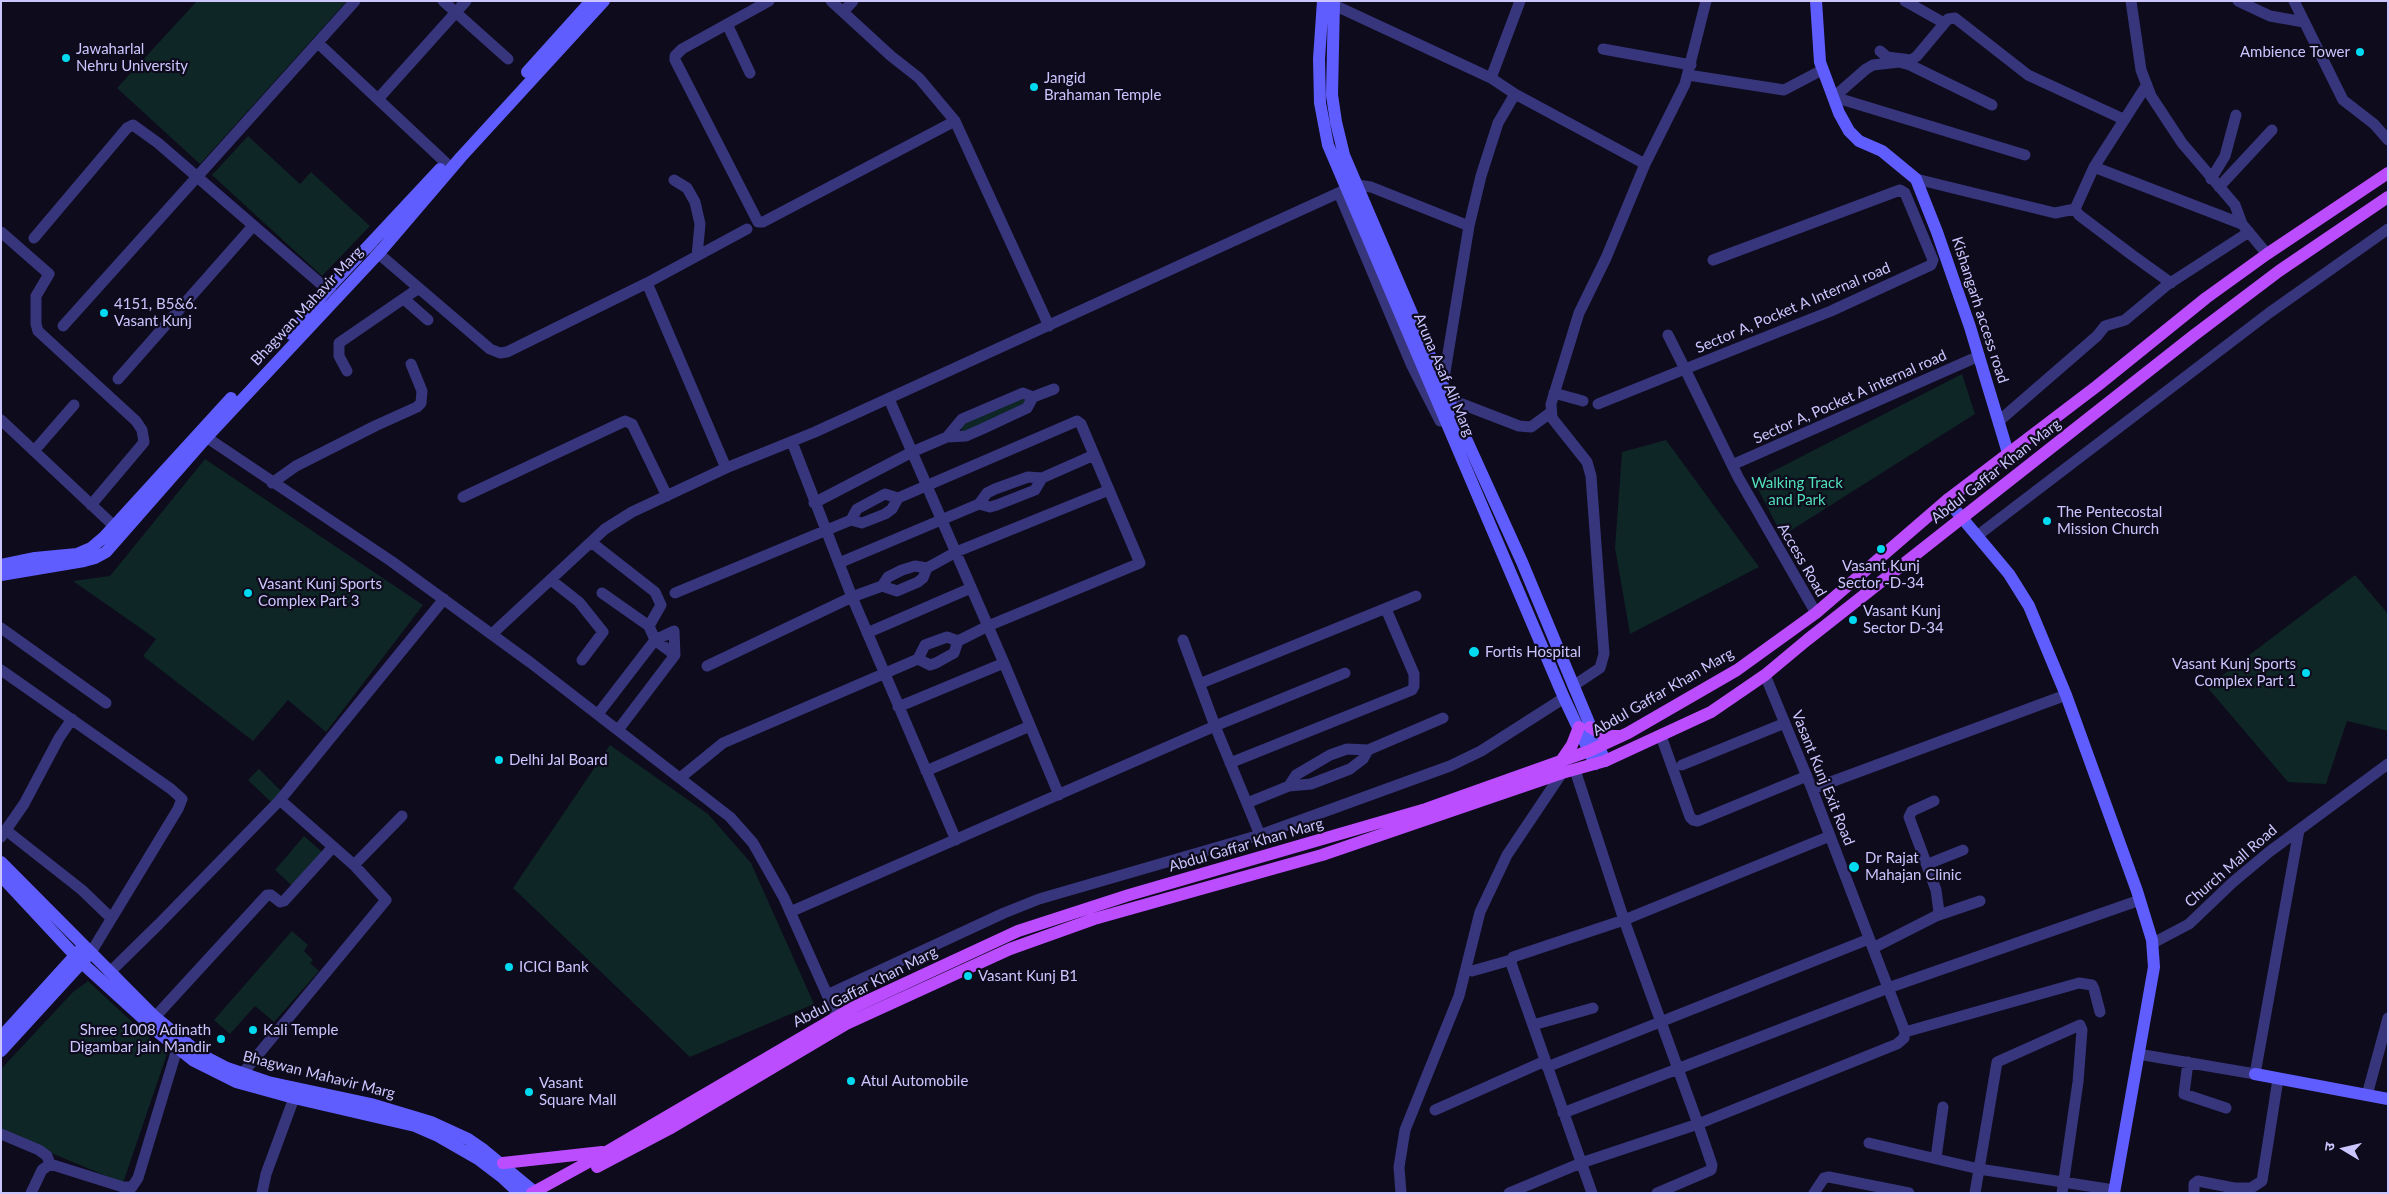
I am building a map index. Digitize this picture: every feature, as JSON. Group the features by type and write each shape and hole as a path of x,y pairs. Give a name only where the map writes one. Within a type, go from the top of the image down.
{"main road":[{"name":"Abdul Gaffar Khan Marg","path":"551,1193 669,1129 846,1024 1010,948 1094,919 1322,855 1566,768 1595,749 1628,733 1737,670 1816,614 1947,500 2097,386 2206,298 2267,254 2388,173"},
{"name":"Abdul Gaffar Khan Marg","path":"534,1192 608,1151 837,1017 1018,931 1069,913 1383,823 1566,768 1606,760 1711,712 1765,675 2240,301 2388,197"},
{"path":"1566,768 1572,745 1584,727 1605,736 1628,733"},
{"path":"503,1163 608,1151"}],"street":[{"path":"62,326 355,1"},
{"path":"443,1 508,59"},
{"path":"378,99 466,1"},
{"name":"Bhagwan Mahavir Marg","path":"374,249 446,163 591,1"},
{"name":"Bhagwan Mahavir Marg","path":"1,566 34,558 84,552 98,544 202,435 604,1"},
{"path":"769,1 682,49 675,60 758,222 763,222 955,121"},
{"path":"831,1 891,56 919,78 955,121 1050,326"},
{"path":"843,12 853,1"},
{"path":"1491,78 1520,1"},
{"path":"1573,686 1600,668 1604,654 1590,476 1587,462 1556,424 1550,413 1554,392 1575,323 1606,258 1645,164 1673,111 1690,70 1706,1"},
{"path":"1816,1 1817,37 1822,70 1843,122 1859,141 1882,151 1916,179 2054,213 2075,209"},
{"path":"1905,1 1944,23"},
{"path":"2131,1 2146,86 2166,122 2215,183 2235,204 2245,228 2267,254"},
{"path":"2238,1 2270,16 2304,22"},
{"path":"2294,1 2343,100 2374,124 2387,138"},
{"path":"1330,2 1491,78 1515,94 1645,164"},
{"name":"Aruna Asaf Ali Marg","path":"1330,2 1319,59 1321,117 1328,145 1564,698 1584,727 1595,749 1606,760"},
{"path":"1880,51 1888,57 1911,60 1948,19 1955,18 2028,76 2123,119"},
{"path":"727,24 750,73"},
{"path":"318,43 446,163"},
{"path":"1603,49 1784,90 1822,70"},
{"path":"1834,97 1866,69 1874,65 1899,62 1910,65 1992,105"},
{"path":"2075,209 2094,167 2123,119 2146,86"},
{"path":"1443,384 1469,226 1490,144 1500,117 1515,94"},
{"path":"1834,97 2025,156"},
{"path":"2215,183 2225,156 2236,115"},
{"path":"34,238 130,126 138,126 332,294"},
{"path":"2215,183 2272,130"},
{"path":"2094,167 2245,228"},
{"name":"Kishangarh access road","path":"1916,179 1938,232 1979,356 2008,453"},
{"path":"674,180 687,188 695,202 700,224 697,256"},
{"path":"492,634 591,542 619,519 726,468 792,442 889,399 1348,189 1371,187 1469,226"},
{"path":"1348,189 1412,366 1467,479 1504,570"},
{"name":"Aruna Asaf Ali Marg","path":"1348,189 1443,384 1522,562 1573,686 1584,727"},
{"name":"Sector A, Pocket A Internal road","path":"1718,258 1902,190 1933,264 1831,311 1685,369 1763,523"},
{"path":"2075,209 2079,215 2132,256 2171,283"},
{"path":"118,379 253,226"},
{"path":"1999,421 2097,336 2105,326 2125,320 2245,228"},
{"path":"374,249 490,350 500,353 507,352 647,283 747,229"},
{"path":"1977,536 2268,313 2388,229"},
{"path":"1,232 49,274 36,296 36,324 38,331 136,421 142,430 144,442 91,504"},
{"path":"647,283 726,468"},
{"path":"347,371 339,356 339,343 419,288"},
{"path":"404,299 428,320"},
{"path":"1598,404 1685,369 1668,335"},
{"name":"Sector A, Pocket A internal road","path":"1732,465 1979,356"},
{"path":"272,483 296,466 417,407 421,403 422,391 411,364"},
{"path":"947,437 962,419 1023,393 1033,397 1054,390"},
{"path":"1554,392 1583,401"},
{"path":"814,503 912,452 947,437 966,436 1027,408 1033,397"},
{"path":"889,399 972,588 1058,795"},
{"path":"1449,399 1519,426 1531,427 1550,413"},
{"path":"34,451 74,405"},
{"path":"1,420 114,526"},
{"path":"463,497 625,421 632,424 667,496"},
{"path":"851,520 862,523 890,512 898,498 1075,422 1081,424 1140,563 988,626 958,641 954,652 936,664 930,666 918,660"},
{"path":"202,435 391,561 444,599 598,714 730,817 754,844 790,912 837,1017"},
{"name":"Bhagwan Mahavir Marg","path":"1,575 84,561 106,552 202,435"},
{"path":"792,442 825,533 956,840"},
{"path":"839,563 941,518 979,504 987,493 1008,484 1028,477 1042,478 1094,455"},
{"path":"707,666 852,597 882,586 888,577 902,570 915,566 927,568 956,552 1109,490"},
{"path":"675,593 825,533 851,520 857,509 877,498 889,494 898,498"},
{"path":"1870,1143 2063,1187 2114,1191 2154,967 2153,943 2140,900 2046,644 2018,589 1947,500"},
{"name":"Access Road","path":"1763,523 1816,614"},
{"path":"591,542 655,592 661,605 649,626"},
{"path":"882,586 897,591 923,578 927,568"},
{"path":"551,580 579,602 603,632 582,660"},
{"path":"867,633 972,588"},
{"path":"602,594 649,626 655,640 675,655"},
{"path":"1199,684 1416,596"},
{"path":"109,973 160,924 280,800 444,599"},
{"path":"1230,764 1412,690 1414,674 1386,609"},
{"path":"1,628 106,703"},
{"path":"598,714 655,640 674,631 675,655 618,730"},
{"path":"680,778 723,743 739,734 918,660 925,645 947,637 958,641"},
{"path":"1183,640 1230,764 1260,834"},
{"path":"898,707 1004,663"},
{"path":"1,670 182,799 178,809 111,918 83,955 1,1051"},
{"path":"790,912 1215,726 1345,674"},
{"name":"Vasant Kunj Exit Road","path":"1765,675 1807,776 1904,1032"},
{"path":"1812,789 2066,695"},
{"path":"827,995 1004,913 1039,899 1260,834 1450,766 1481,751 1564,698"},
{"path":"1289,786 1296,775 1330,755 1347,749 1368,750 1443,718"},
{"path":"72,719 59,738 4,834 82,890 111,918"},
{"path":"1682,766 1785,723"},
{"path":"926,771 1030,726"},
{"path":"1661,736 1690,817 1694,820 1698,821 1807,776"},
{"path":"1247,803 1289,786 1311,784 1350,769 1363,759 1368,750"},
{"path":"2299,830 2388,764"},
{"path":"1400,1193 1399,1167 1405,1130 1459,996 1483,905 1507,854 1566,768 1587,807 1624,920 1712,1165 1711,1170 1657,1193"},
{"path":"242,1074 384,904 385,897 354,865 280,800"},
{"path":"1934,801 1910,814 1938,899 1939,912 1936,916"},
{"path":"354,865 402,816"},
{"name":"Church Mall Road","path":"2153,943 2189,924 2233,882 2299,830"},
{"name":"Church Mall Road","path":"2255,1074 2299,830"},
{"path":"1472,971 1511,960 1515,955 1624,920 1830,836"},
{"path":"155,1017 268,895 271,895 280,902 284,901 333,847"},
{"path":"1928,864 1963,850"},
{"name":"Bhagwan Mahavir Marg","path":"1,862 83,955 109,973 155,1017 200,1054 242,1074 294,1093 371,1104 418,1117 468,1139 503,1163 534,1192"},
{"name":"Bhagwan Mahavir Marg","path":"1,876 177,1049 205,1067 231,1079 294,1093 423,1129 491,1168 518,1193"},
{"path":"1435,1110 1546,1064 1871,943 1980,900"},
{"path":"1563,1113 1888,988 2140,900"},
{"path":"1,1037 83,955"},
{"path":"1511,960 1592,1193"},
{"path":"1509,1193 1581,1163 1698,1124 1897,1044 1904,1038 1904,1032 2080,983 2092,985 2100,1012"},
{"path":"1533,1025 1592,1008"},
{"path":"2367,1095 2388,1018"},
{"path":"1975,1193 1997,1062 2080,1025 2082,1030 2078,1082 2063,1187"},
{"path":"50,1164 134,1190 177,1049"},
{"path":"2138,1054 2388,1099"},
{"path":"2188,1062 2184,1094 2226,1108"},
{"path":"2194,1193 2194,1184 2198,1181 2234,1188 2251,1188 2262,1182 2278,1079"},
{"path":"262,1193 266,1174 294,1093"},
{"path":"1936,1158 1943,1107"},
{"path":"1,1134 39,1150 47,1156 50,1164"},
{"path":"31,1193 42,1170 50,1164"},
{"path":"1814,1193 1824,1178 1829,1177 1909,1193"}],"green space":[{"path":"197,1 347,1 200,164 117,88"},
{"path":"248,136 300,184 311,172 370,226 322,276 212,175"},
{"name":"Walking Track and Park","path":"1962,374 1975,414 1782,536 1754,481"},
{"path":"1034,393 1026,405 963,433 959,422"},
{"path":"1666,440 1759,567 1630,634 1615,548 1622,452"},
{"name":"Vasant Kunj Sports Complex Part 3","path":"205,459 423,605 326,732 288,700 253,741 143,656 156,639 73,581 110,576"},
{"name":"Vasant Kunj Sports Complex Part 1","path":"2355,575 2388,614 2388,731 2347,721 2326,784 2288,782 2207,687"},
{"path":"610,745 708,814 751,863 814,1004 690,1057 513,888"},
{"path":"259,769 282,792 272,803 248,780"},
{"path":"304,836 329,858 299,892 275,870"},
{"path":"292,931 308,945 304,951 313,960 310,963 319,971 274,1022 255,1006 230,1034 214,1020"},
{"path":"88,981 167,1054 123,1183 1,1132 1,1069 73,992"}],"place":[{"name":"Ambience Tower","path":"2360,52"},
{"name":"Jawaharlal Nehru University","path":"66,58"},
{"name":"Jangid Brahaman Temple","path":"1034,87"},
{"name":"4151, B5&6. Vasant Kunj","path":"104,313"},
{"name":"The Pentecostal Mission Church","path":"2047,521"},
{"name":"Vasant Kunj Sector -D-34","path":"1881,549"},
{"name":"Vasant Kunj Sports Complex Part 3","path":"248,593"},
{"name":"Vasant Kunj Sector D-34","path":"1853,620"},
{"name":"Fortis Hospital","path":"1474,652"},
{"name":"Vasant Kunj Sports Complex Part 1","path":"2306,673"},
{"name":"Delhi Jal Board","path":"499,760"},
{"name":"Dr Rajat Mahajan Clinic","path":"1854,867"},
{"name":"ICICI Bank","path":"509,967"},
{"name":"Vasant Kunj B1","path":"968,976"},
{"name":"Kali Temple","path":"253,1030"},
{"name":"Shree 1008 Adinath Digambar jain Mandir","path":"221,1039"},
{"name":"Atul Automobile","path":"851,1081"},
{"name":"Vasant Square Mall","path":"529,1092"}]}
